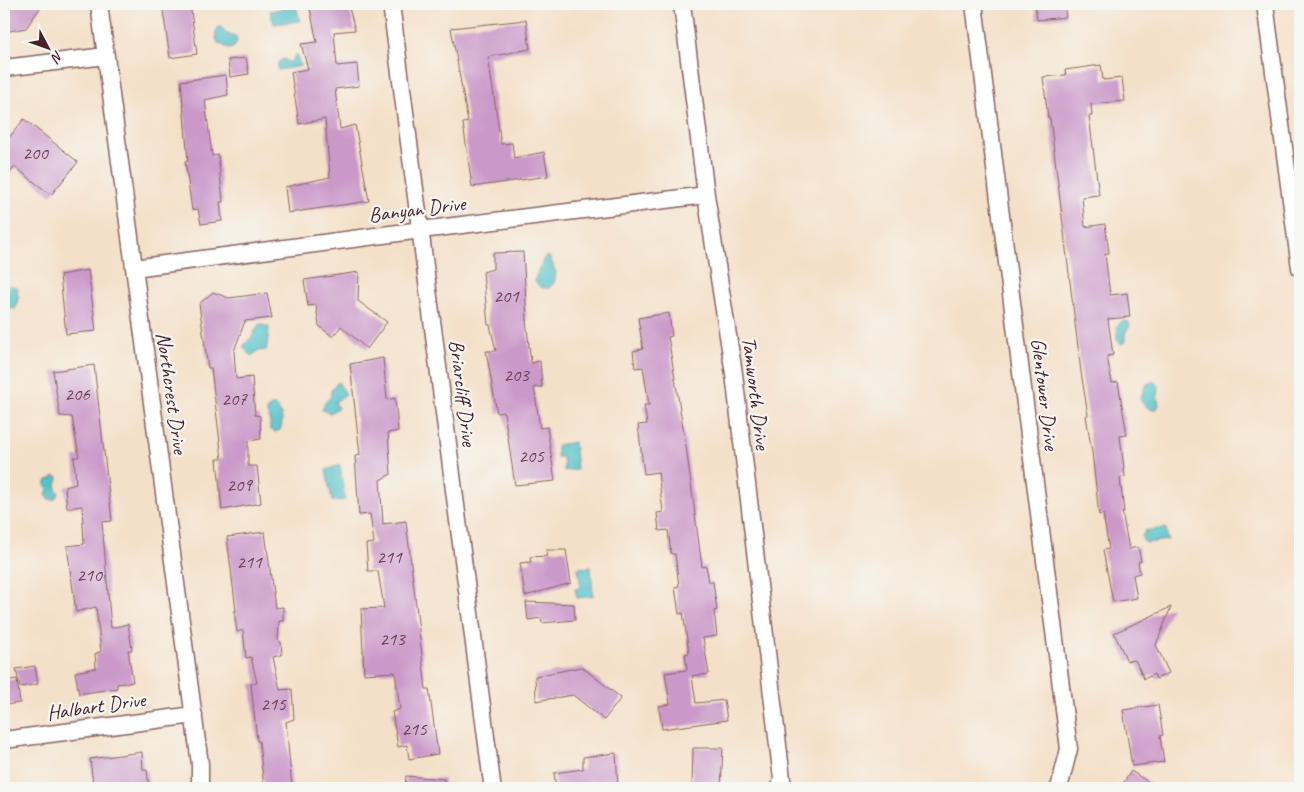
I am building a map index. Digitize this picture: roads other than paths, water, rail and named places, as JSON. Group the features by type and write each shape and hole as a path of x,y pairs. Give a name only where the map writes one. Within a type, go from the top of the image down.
{"street":[{"name":"Northcrest Drive","path":"99,4 194,715 200,764 200,788"},
{"name":"Briarcliff Drive","path":"391,4 492,788"},
{"name":"Tamworth Drive","path":"682,4 706,195 734,374 782,779 780,788"},
{"name":"Glentower Drive","path":"974,4 1069,749 1059,788"},
{"path":"1265,4 1300,268"},
{"path":"4,68 106,56"},
{"name":"Banyan Drive","path":"134,268 706,195"},
{"name":"Halbart Drive","path":"4,740 194,715"}],"water":[{"path":"296,6 300,21 274,24 270,11"},
{"path":"220,26 229,35 236,37 235,46 230,49 217,41 216,32"},
{"path":"296,54 301,66 278,70 278,62 284,59 290,63"},
{"path":"549,256 556,273 554,283 549,288 542,288 535,282 543,259"},
{"path":"9,285 18,288 17,295 19,296 17,301 19,302 15,309 4,307"},
{"path":"1122,321 1128,321 1130,326 1125,333 1125,342 1121,344 1117,338 1117,326"},
{"path":"260,324 269,327 266,350 258,351 251,356 243,347"},
{"path":"338,382 346,394 335,402 338,408 330,413 322,410 331,396 331,390"},
{"path":"1155,382 1159,388 1159,406 1154,410 1146,406 1140,398 1147,384"},
{"path":"271,406 277,408 282,417 280,430 275,432 270,429 270,421 266,410"},
{"path":"574,442 577,469 564,471 563,457 557,457 557,445"},
{"path":"340,465 345,500 332,501 326,470"},
{"path":"54,476 58,477 56,487 59,493 54,500 49,499 46,495 48,489 45,485 47,480"},
{"path":"1166,528 1168,540 1146,543 1143,541 1142,535 1145,534 1144,531"},
{"path":"591,567 593,596 577,598 575,589 581,588 578,568"}]}
